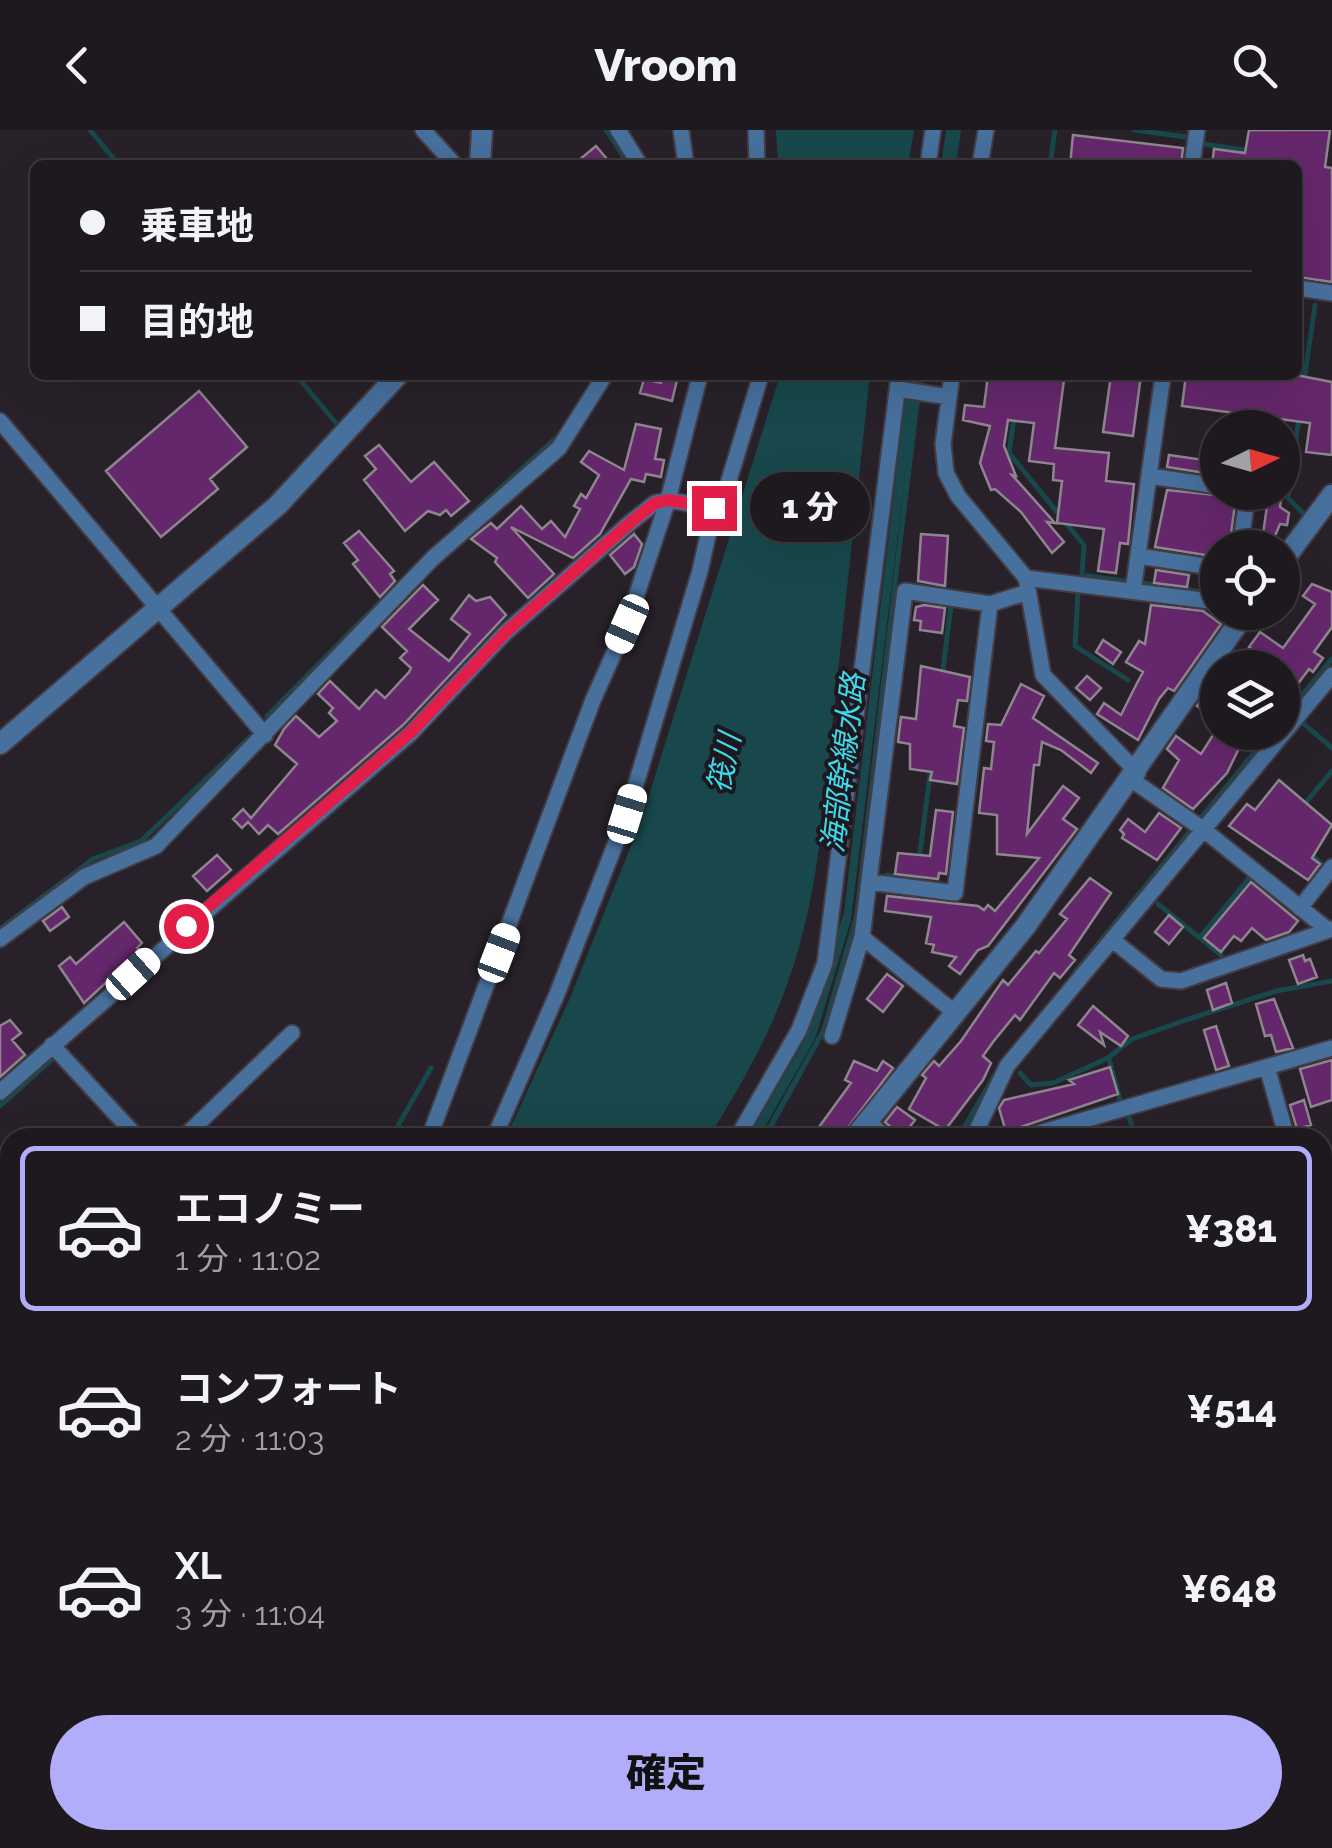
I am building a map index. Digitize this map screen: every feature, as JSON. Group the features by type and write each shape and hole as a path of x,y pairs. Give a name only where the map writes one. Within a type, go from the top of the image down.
{"street":[{"path":"423,130 450,160"},
{"path":"480,160 482,130"},
{"path":"618,130 637,160"},
{"path":"681,130 685,160"},
{"path":"756,130 756,160"},
{"path":"929,160 933,130"},
{"path":"981,160 986,130"},
{"path":"1193,160 1197,130"},
{"path":"1302,289 1332,293"},
{"path":"0,744 278,505 393,380"},
{"path":"0,939 84,878 156,846 433,558 559,448 603,380"},
{"path":"433,1128 593,700 627,624 668,500 699,380"},
{"path":"498,1128 627,814 700,571 714,508 727,487 760,380"},
{"path":"951,380 942,444 946,473 958,496 1027,585 1043,675 1135,777 1330,930"},
{"path":"1133,591 1163,380"},
{"path":"742,1128 799,1030 825,963 900,385 949,397"},
{"path":"0,421 265,735"},
{"path":"1149,476 1200,483"},
{"path":"1300,538 1332,495"},
{"path":"0,1092 411,732 520,619 631,522 655,503 668,500 714,508"},
{"path":"1138,556 1200,565"},
{"path":"832,1036 862,937 905,591 990,604 1027,585 1200,600"},
{"path":"870,882 955,892 990,604"},
{"path":"861,1128 1026,927 1135,777 1234,630"},
{"path":"977,1128 1008,1066 1115,942 1198,826 1332,675"},
{"path":"1300,908 1332,867"},
{"path":"1115,942 1161,980 1180,981 1330,930"},
{"path":"862,937 954,1012"},
{"path":"193,1128 292,1034"},
{"path":"52,1045 129,1128"},
{"path":"1059,1128 1332,1048"},
{"path":"1267,1068 1285,1128"}],"water":[{"path":"776,130 914,130 909,160 778,160"},
{"path":"946,130 961,130 957,160 942,160"},
{"name":"筏川","path":"778,380 869,380 819,848 804,930 767,1032 714,1128 510,1128 570,998 641,821"},
{"path":"907,380 922,380 855,930 824,1035 773,1128 766,1128 821,1030 854,916 907,459 851,920 815,1039 764,1128 754,1128 805,1039 844,912"}],"building":[{"path":"1249,130 1330,130 1325,167 1332,168 1332,282 1302,278 1302,160 1213,160 1214,149 1245,153"},
{"path":"1073,135 1183,148 1182,160 1070,160"},
{"path":"596,146 608,160 579,160"},
{"path":"1302,376 1332,382 1332,455 1306,452 1310,423 1300,422 1300,410 1182,406 1185,380 1302,380"},
{"path":"644,380 661,383 677,380 672,401 640,393"},
{"path":"987,380 1064,380 1055,448 1109,453 1106,481 1134,484 1128,544 1120,543 1116,573 1098,571 1104,529 1057,523 1062,481 1053,480 1054,464 1029,461 1034,423 1008,420 1004,446 1016,476 1012,475 1055,523 1047,522 1064,542 1052,553 1021,512 995,489 991,490 980,463 990,426 963,420 965,405 984,407"},
{"path":"1110,380 1140,380 1133,436 1103,432"},
{"path":"199,391 247,447 210,479 218,489 161,537 106,471"},
{"path":"636,424 661,429 655,459 664,460 661,477 646,474 644,482 631,479 600,534 573,558 511,527 554,574 528,598 495,562 497,558 471,539 491,523 497,529 521,506 542,529 551,521 565,537 580,509 574,506 581,494 586,498 599,475 581,462 589,451 624,470"},
{"path":"379,445 411,482 434,462 469,501 451,516 446,510 440,515 428,511 405,531 364,480 376,469 365,456"},
{"path":"1169,455 1200,459 1200,472 1167,467"},
{"path":"1167,490 1200,493 1200,510 1234,510 1231,530 1200,530 1200,554 1155,547"},
{"path":"1266,510 1289,513 1287,525 1264,530"},
{"path":"359,531 394,571 390,574 395,581 380,597 353,564 358,560 344,543"},
{"path":"634,534 642,544 634,567 625,574 610,555"},
{"path":"921,534 948,536 945,586 918,581"},
{"path":"1156,570 1189,575 1187,587 1154,583"},
{"path":"1312,584 1332,592 1332,627 1314,652 1323,658 1300,681 1300,650 1249,647 1260,632 1283,648 1300,630 1315,604 1303,596"},
{"path":"423,585 438,600 409,629 449,661 470,634 451,619 469,595 476,601 490,597 506,615 403,725 278,834 268,825 259,834 248,822 242,828 233,819 243,809 251,818 297,764 275,745 284,729 296,716 319,737 337,721 329,713 333,708 318,694 330,681 359,709 376,690 385,698 409,672 411,668 400,658 407,651 382,627"},
{"path":"1151,605 1200,611 1200,630 1217,630 1174,691 1168,688 1159,699 1138,740 1097,714 1104,703 1121,715 1143,672 1126,662 1139,641 1145,644"},
{"path":"916,607 945,608 942,633 920,630 921,621 914,620"},
{"path":"1103,640 1121,652 1113,664 1096,652"},
{"path":"921,666 970,677 967,701 958,700 954,726 964,728 957,784 930,780 932,772 910,769 910,744 898,742 901,717 916,719"},
{"path":"1087,676 1101,688 1090,700 1076,688"},
{"path":"1021,684 1044,696 1033,718 1098,763 1091,773 1061,750 1042,742 1039,765 1034,765 1027,834 1063,786 1079,798 1063,819 1077,829 988,946 978,950 960,974 949,966 956,957 932,952 934,945 926,943 931,917 885,911 887,896 978,906 984,910 988,905 995,911 1039,858 997,854 997,815 979,813 984,768 991,769 994,742 986,741 988,724 1001,725"},
{"path":"1176,736 1201,754 1204,750 1238,750 1227,773 1193,809 1163,788 1179,760 1167,749"},
{"path":"1279,780 1332,825 1312,858 1320,864 1308,880 1229,826 1247,804 1255,810"},
{"path":"936,810 953,812 946,874 939,873 938,879 895,874 898,853 930,856"},
{"path":"1159,813 1181,828 1157,860 1122,838 1120,830 1128,819 1145,832"},
{"path":"217,855 231,870 207,891 193,876"},
{"path":"1090,878 1111,893 1069,955 1075,960 1060,978 1054,973 1020,1020 1015,1015 983,1056 991,1063 983,1080 947,1128 909,1109 926,1078 922,1075 934,1061 939,1066 961,1041 1003,980 1008,985 1036,951 1039,953 1067,919 1060,914"},
{"path":"1251,882 1298,921 1289,932 1266,940 1252,928 1241,941 1234,936 1221,952 1204,938"},
{"path":"62,907 69,917 50,931 43,921"},
{"path":"1169,915 1183,927 1169,944 1155,932"},
{"path":"124,922 142,943 137,948 140,951 84,1003 59,966 70,957 76,964"},
{"path":"1303,955 1305,961 1310,959 1317,977 1298,984 1289,960"},
{"path":"887,974 903,986 883,1012 867,999"},
{"path":"1226,983 1232,1003 1213,1010 1207,990"},
{"path":"1274,999 1293,1048 1276,1052 1271,1035 1265,1036 1256,1004"},
{"path":"1093,1006 1128,1036 1121,1046 1100,1032 1104,1045 1078,1025"},
{"path":"10,1020 21,1033 12,1040 25,1055 0,1077 0,1026"},
{"path":"1216,1026 1229,1066 1216,1070 1204,1030"},
{"path":"1332,1060 1332,1100 1311,1107 1300,1069"},
{"path":"854,1061 877,1071 883,1061 893,1068 848,1128 818,1128 851,1083 845,1080"},
{"path":"1110,1067 1118,1094 1018,1128 1005,1128 999,1108 1004,1100 1074,1084 1069,1080"},
{"path":"1304,1100 1311,1125 1297,1128 1290,1105"},
{"path":"897,1107 915,1120 909,1128 892,1128 885,1122"}],"waterway":[{"path":"90,130 115,160"},
{"path":"606,130 626,160"},
{"path":"1051,160 1055,130"},
{"path":"1134,130 1187,137"},
{"path":"1204,144 1250,151"},
{"path":"1304,381 1315,305"},
{"path":"300,380 335,422"},
{"path":"1014,418 1009,453 1084,545 1082,575 1124,581"},
{"path":"455,529 558,436"},
{"path":"1300,510 1306,516"},
{"path":"1142,583 1200,592"},
{"path":"1078,592 1075,646 1128,680"},
{"path":"267,716 379,603"},
{"path":"942,677 951,605"},
{"path":"1300,697 1332,659"},
{"path":"1304,724 1332,748"},
{"path":"0,929 93,859 141,841 251,736"},
{"path":"1075,972 1256,750"},
{"path":"919,860 931,767"},
{"path":"1302,807 1332,771"},
{"path":"1309,853 1324,866"},
{"path":"887,875 917,878 918,871"},
{"path":"1201,936 1250,877"},
{"path":"1158,904 1221,955"},
{"path":"1020,1073 1031,1085 1053,1083 1108,1058 1132,1039 1276,991 1332,981"},
{"path":"0,1106 55,1057"},
{"path":"1109,1059 1121,1104"},
{"path":"397,1128 431,1068"},
{"path":"964,1128 997,1071"},
{"path":"1129,1116 1132,1128"}],"route":[{"path":"186,926 411,732 506,632 631,522 655,503 668,500 714,508"}],"water label":[{"name":"海部幹線水路","path":"843,763"}]}
